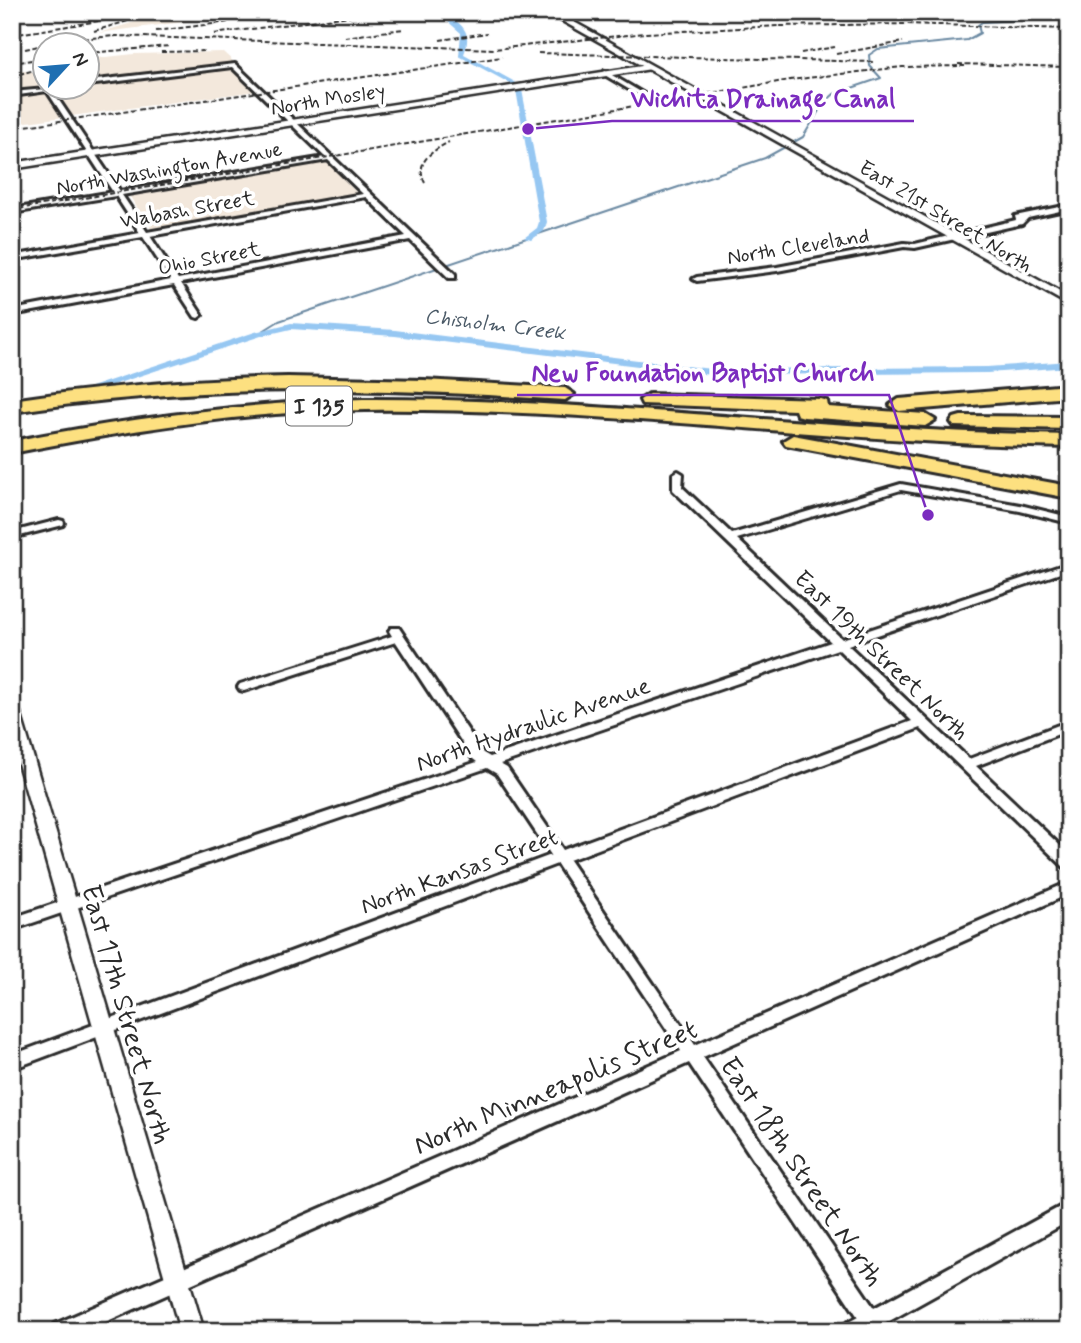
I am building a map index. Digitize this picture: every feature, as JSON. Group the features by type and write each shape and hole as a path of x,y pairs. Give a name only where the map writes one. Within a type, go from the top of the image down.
{"highway":[{"name":"I 135","path":"12,406 105,391 213,383 364,381 962,422 1069,424"},
{"path":"649,400 851,406 942,403 1069,391"},
{"name":"I 135","path":"12,447 179,418 327,406 412,404 599,412 956,439 1069,441"},
{"path":"599,412 738,430 1069,492"}],"main road":[{"name":"East 21st Street North","path":"550,12 781,140 1069,311"},
{"name":"East 21st Street North","path":"945,236 1069,302"}],"street":[{"path":"102,81 227,64 237,67 452,276"},
{"name":"North Mosley","path":"12,166 648,66"},
{"path":"605,73 649,99"},
{"path":"12,94 32,90"},
{"path":"59,102 174,282 198,315"},
{"name":"North Washington Avenue","path":"12,211 331,158"},
{"name":"Wabash Street","path":"12,258 369,195"},
{"name":"North Cleveland","path":"697,279 777,269 904,245 915,246 945,236 1019,222 1024,218 1069,207"},
{"name":"Ohio Street","path":"12,313 412,237"},
{"name":"East 19th Street North","path":"678,474 677,488 1069,863"},
{"path":"730,538 901,487 1020,508 1069,520"},
{"path":"12,535 59,523"},
{"name":"North Hydraulic Avenue","path":"12,924 1069,566"},
{"name":"East 18th Street North","path":"244,687 397,634 478,756 502,771 874,1326"},
{"name":"East 17th Street North","path":"12,712 19,765 67,905 192,1331"},
{"name":"North Kansas Street","path":"12,1062 922,723"},
{"path":"967,765 1069,725"},
{"name":"North Minneapolis Street","path":"62,1331 1069,888"},
{"path":"852,1331 874,1326 1069,1210"}],"shaded area":[{"path":"168,12 260,12 102,32"},
{"path":"825,12 969,12 952,15 961,19 845,21"},
{"path":"223,52 234,62 232,66 256,91 12,124 12,70 32,72 32,102 102,102 102,57"},
{"path":"326,161 358,194 152,230 128,194"}],"waterway":[{"path":"440,12 464,33 461,55 513,83 519,90 543,222 541,229 528,238"},
{"path":"258,334 279,321 765,158 803,137 823,104 834,94 881,78 870,66 869,55 878,49 967,40 980,33 978,25 982,22 1069,17"},
{"name":"Chisholm Creek","path":"69,396 258,334 291,326 395,333 711,372 987,370 1069,364"},
{"name":"Chisholm Creek","path":"12,414 43,404"}],"railway":[{"path":"94,31 158,12"},
{"path":"220,20 284,12"},
{"path":"214,34 372,13"},
{"path":"12,35 105,20"},
{"path":"156,31 229,22"},
{"path":"25,49 66,40 116,36 494,49 646,33 778,26 906,24 1069,29"},
{"path":"345,37 403,29"},
{"path":"440,40 487,33"},
{"path":"836,54 903,42"},
{"path":"102,52 170,46"},
{"path":"801,53 835,47"},
{"path":"161,52 206,51"},
{"path":"538,53 874,62"},
{"path":"12,128 502,57"},
{"path":"12,63 32,60"},
{"path":"958,64 1069,67"},
{"path":"12,210 790,80 902,67 965,66"},
{"path":"12,76 32,71"},
{"path":"425,183 422,176 423,163 431,153 449,142"}],"place":[{"name":"Wichita Drainage Canal","path":"528,129"},
{"name":"New Foundation Baptist Church","path":"928,515"}]}
